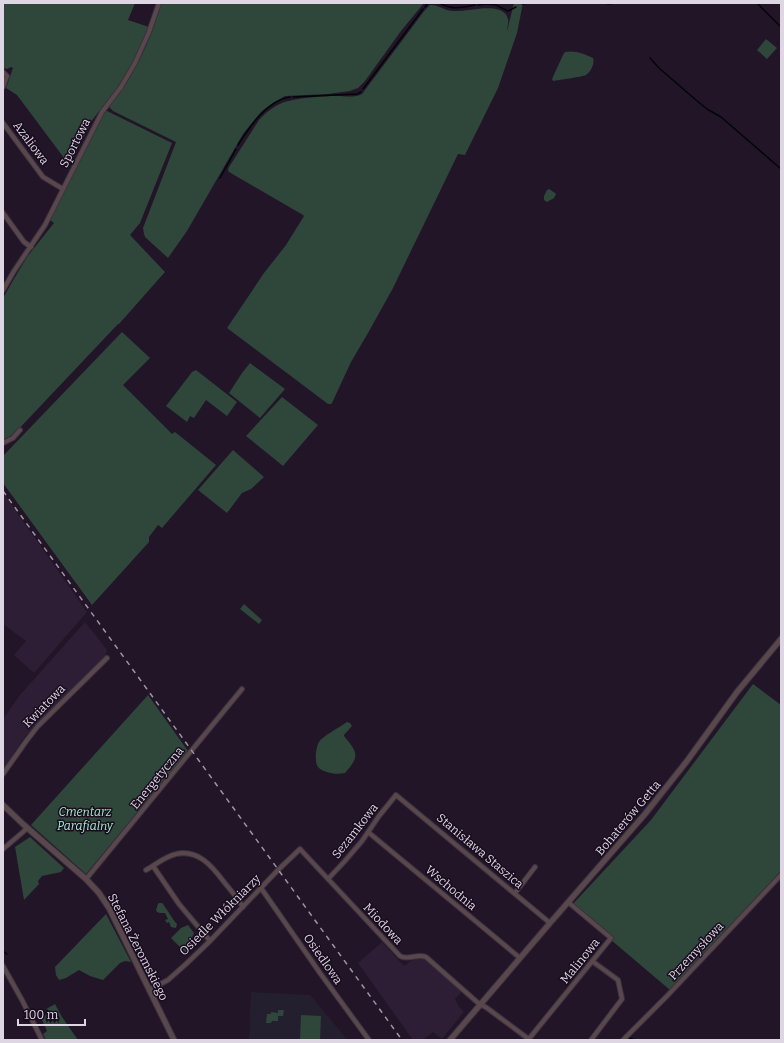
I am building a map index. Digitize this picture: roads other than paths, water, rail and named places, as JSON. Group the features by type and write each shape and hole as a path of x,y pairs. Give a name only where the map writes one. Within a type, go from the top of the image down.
{"street":[{"name":"Sportowa","path":"3,290 46,224 103,111 121,87 140,52 151,27 159,3"},
{"path":"3,72 6,76 3,87"},
{"name":"Azaliowa","path":"3,122 44,177 63,189"},
{"path":"3,214 24,242 30,247"},
{"path":"3,443 13,438 20,430"},
{"name":"Bohaterów Getta","path":"450,1040 568,902 646,814 742,686 781,639"},
{"name":"Kwiatowa","path":"3,774 26,740 38,726 106,658"},
{"name":"Energetyczna","path":"86,879 242,689"},
{"name":"Sezamkowa","path":"328,879 354,851 396,795"},
{"name":"Stanisława Staszica","path":"396,795 550,923"},
{"name":"Stefana Żeromskiego","path":"3,805 86,879 99,893 109,908 174,1040"},
{"path":"3,849 27,828"},
{"name":"Wschodnia","path":"368,832 520,958"},
{"name":"Miodowa","path":"300,849 400,956 406,958 419,955 426,957 481,1004"},
{"name":"Osiedle Włókniarzy","path":"150,990 168,980 210,941 300,849"},
{"path":"146,870 177,854 191,854 198,856 206,860 212,866 243,907"},
{"path":"153,866 179,904 210,941"},
{"path":"515,893 535,867"},
{"name":"Przemysłowa","path":"623,1040 667,996 781,875"},
{"name":"Osiedlowa","path":"261,888 369,1040"},
{"name":"Malinowa","path":"529,1040 611,938 568,902"},
{"path":"591,1040 622,999 618,980 592,961"},
{"path":"3,966 42,1040"},
{"path":"481,1004 529,1040"}],"waterway":[{"path":"425,7 428,3"},
{"path":"439,3 448,7 457,8 475,5"},
{"path":"522,4 528,3"},
{"path":"593,3 604,3"},
{"path":"604,3 615,3"},
{"path":"757,3 781,27"},
{"path":"478,5 496,5 508,11 516,7"},
{"path":"363,89 423,9"},
{"path":"650,58 659,68 696,100 707,109 721,117 781,169"},
{"path":"293,97 357,94 361,92"},
{"path":"238,145 253,123 266,109 274,103 290,97"},
{"path":"220,178 236,149"},
{"path":"3,951 7,954"},
{"path":"627,1037 635,1040"}],"railway":[{"path":"3,491 402,1040"}],"park label":[{"name":"Cmentarz Parafialny","path":"85,819"}]}
